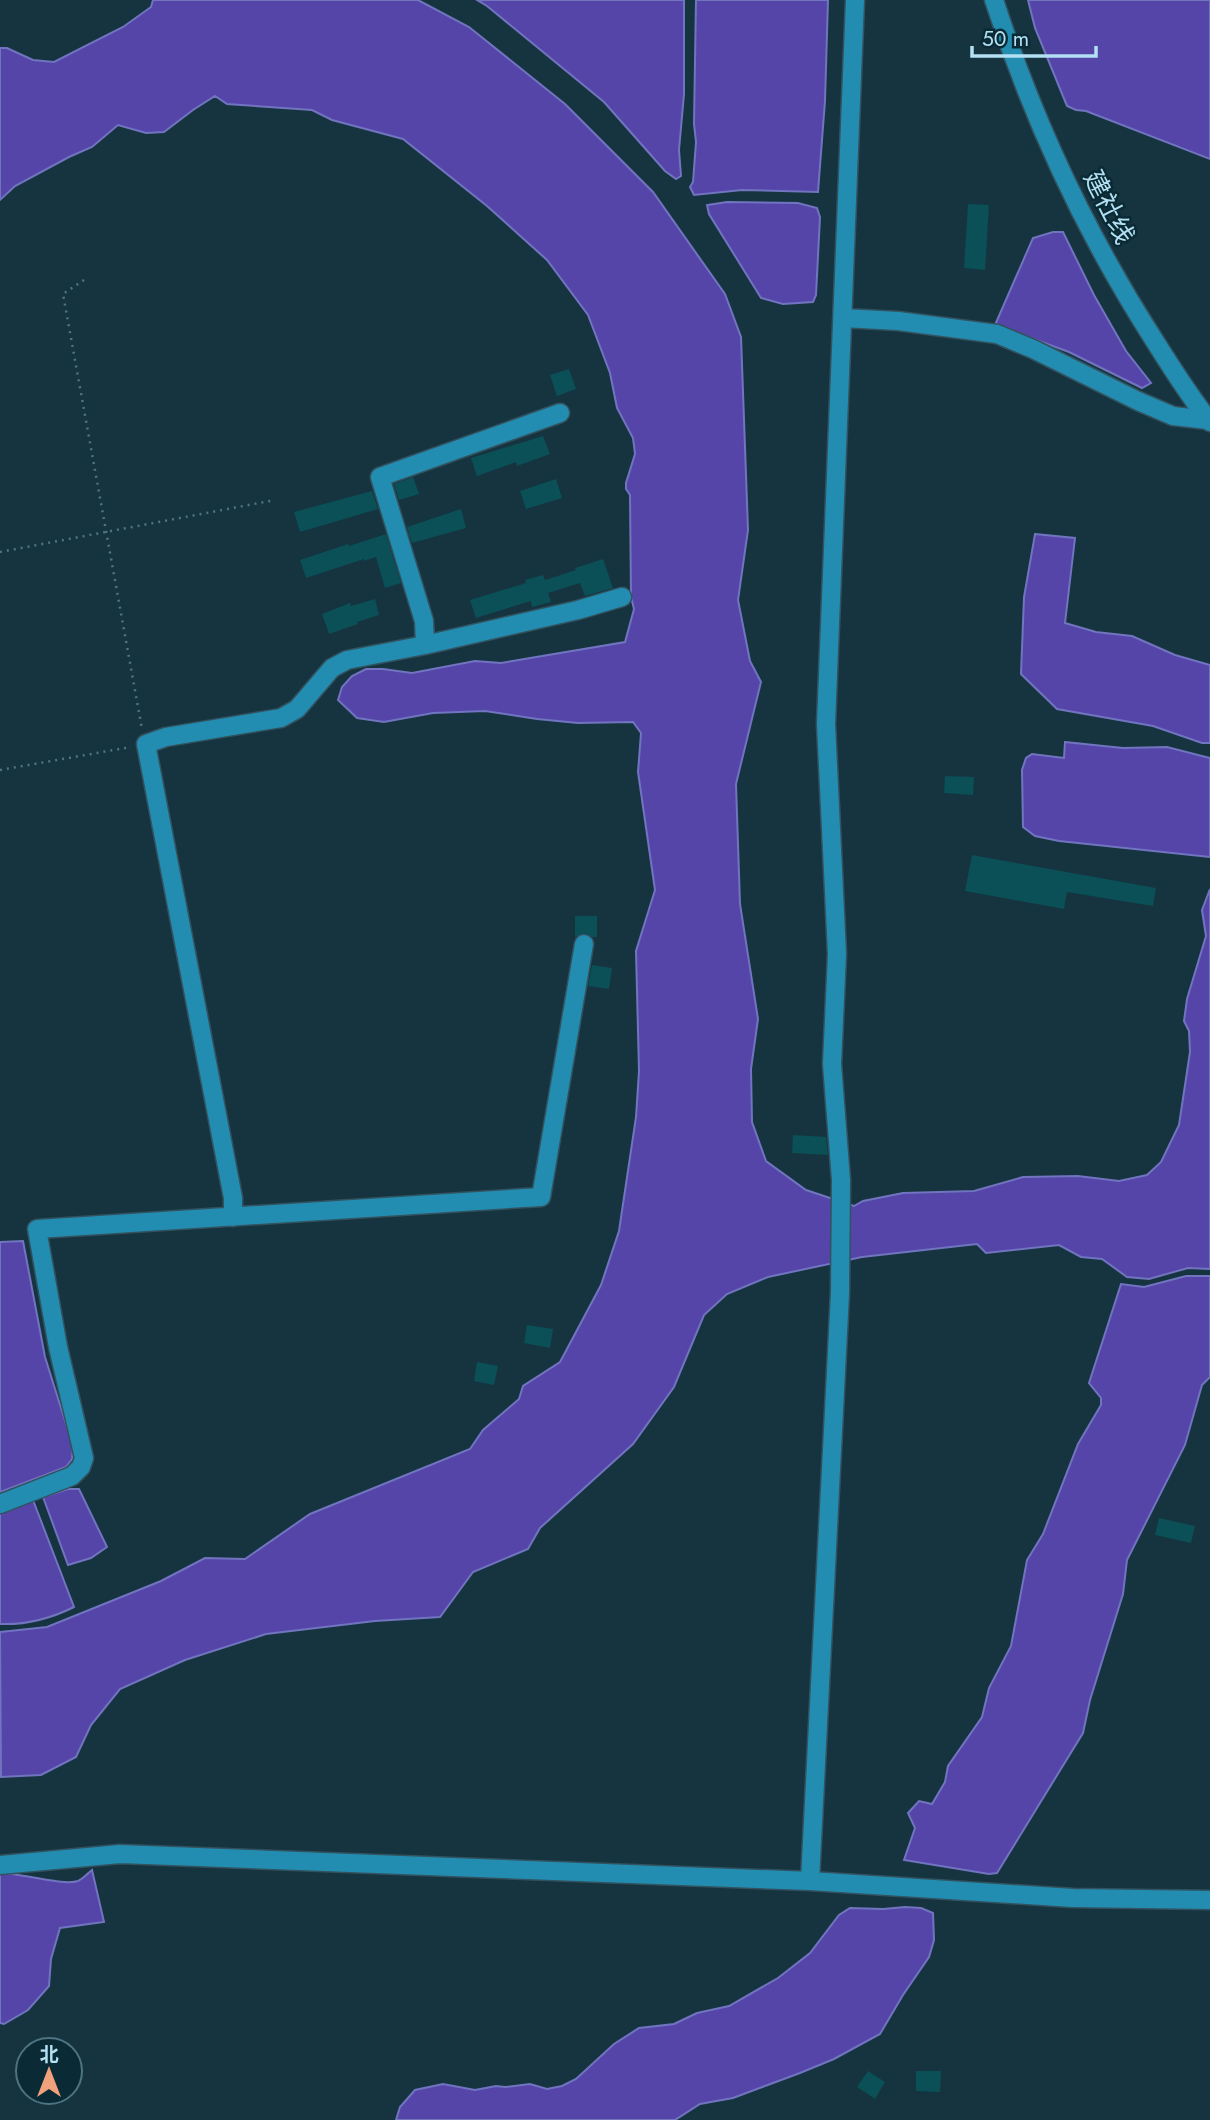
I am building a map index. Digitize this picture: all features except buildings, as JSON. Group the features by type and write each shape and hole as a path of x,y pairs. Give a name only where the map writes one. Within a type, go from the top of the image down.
{"street":[{"path":"810,1881 840,1293 841,1180 832,1064 837,954 826,724 855,0"},
{"name":"建社线","path":"994,0 1038,122 1082,215 1133,308 1195,404 1209,421"},
{"path":"843,318 898,321 997,334 1173,416 1209,421"},
{"path":"425,645 424,621 380,477 560,413"},
{"path":"233,1217 233,1198 146,744 166,737 281,718 297,709 332,668 347,660 578,610 622,597"},
{"path":"0,1504 72,1476 81,1467 84,1458 58,1347 37,1229 541,1197 584,944"},
{"path":"0,1865 120,1854 810,1881 1073,1898 1210,1900"}],"path":[{"path":"0,770 146,744 63,294 84,280"},
{"path":"0,552 275,500"}],"shaded area":[{"path":"153,0 418,0 469,27 565,104 653,192 725,294 741,337 748,530 738,600 750,661 761,682 736,784 740,904 758,1019 751,1069 752,1122 766,1161 806,1190 854,1206 863,1201 903,1193 974,1191 1023,1177 1078,1176 1119,1181 1147,1175 1161,1162 1179,1125 1190,1052 1189,1031 1184,1021 1187,999 1206,936 1202,910 1210,889 1210,1269 1188,1268 1149,1279 1127,1277 1102,1259 1081,1257 1059,1245 986,1253 977,1244 862,1257 768,1277 727,1294 704,1315 674,1387 633,1444 540,1528 528,1549 473,1572 440,1617 375,1621 266,1634 185,1660 120,1689 91,1725 76,1757 41,1775 1,1777 0,1632 47,1627 161,1581 205,1558 245,1559 310,1514 470,1449 483,1430 519,1399 523,1386 560,1362 601,1285 619,1231 636,1117 639,1071 636,951 655,890 638,772 641,733 633,722 578,723 485,711 433,713 384,722 357,718 338,700 342,687 352,676 366,669 412,673 475,661 501,663 625,642 634,609 631,597 630,495 626,483 635,454 633,438 617,408 610,373 588,315 547,260 487,206 403,139 332,120 312,110 227,104 215,96 164,132 146,133 118,125 92,147 15,186 0,200 0,48 7,48 33,60 54,62 123,27 151,7"},
{"path":"477,0 684,0 684,94 679,150 681,176 676,179 665,171 604,102"},
{"path":"696,0 828,0 825,101 818,192 742,190 694,195 690,187 693,182 696,142"},
{"path":"1028,0 1210,0 1210,159 1067,106 1035,28"},
{"path":"727,202 798,203 817,208 820,217 816,295 813,302 783,304 761,298 709,214 707,205"},
{"path":"1063,232 1126,351 1151,383 1142,388 1069,352 995,325 1033,238"},
{"path":"1035,534 1075,538 1065,623 1096,632 1132,636 1175,655 1210,665 1210,743 1202,743 1153,726 1057,709 1021,674 1024,597"},
{"path":"1065,742 1123,748 1167,747 1210,758 1210,857 1059,841 1035,836 1023,827 1022,770 1026,758 1032,754 1064,758"},
{"path":"23,1241 45,1357 73,1446 72,1459 66,1467 0,1492 0,1242"},
{"path":"1186,1276 1210,1276 1210,1377 1202,1385 1185,1445 1127,1560 1123,1594 1090,1700 1083,1733 997,1873 904,1860 915,1828 908,1813 919,1801 932,1804 945,1782 948,1766 982,1717 989,1688 1011,1646 1027,1560 1043,1534 1078,1444 1101,1405 1101,1398 1089,1383 1121,1284 1144,1287"},
{"path":"68,1489 79,1489 107,1547 91,1558 68,1565 43,1497"},
{"path":"33,1500 74,1607 38,1620 0,1624 0,1513"},
{"path":"92,1870 104,1922 60,1928 51,1959 49,1986 28,2010 4,2024 0,2023 0,1873 71,1882 80,1880"},
{"path":"850,1908 921,1908 933,1913 934,1940 929,1957 880,2034 834,2059 733,2098 700,2104 675,2120 396,2120 400,2107 415,2090 443,2084 475,2090 530,2084 547,2089 562,2086 576,2079 614,2044 639,2028 674,2024 697,2013 729,2006 778,1978 810,1953 839,1915"}]}
